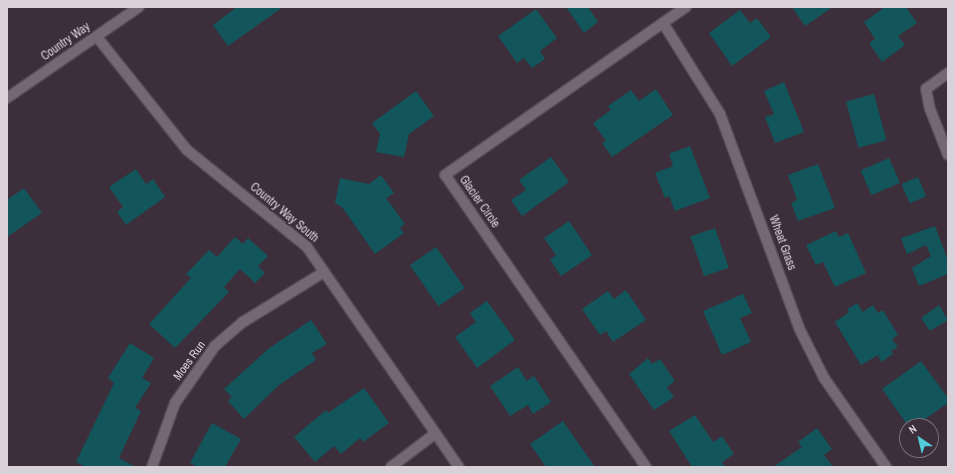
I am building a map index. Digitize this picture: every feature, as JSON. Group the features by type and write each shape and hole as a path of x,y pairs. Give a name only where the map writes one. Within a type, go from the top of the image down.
{"street":[{"name":"Country Way","path":"7,98 139,7"},
{"name":"Glacier Circle","path":"646,467 445,175 686,7"},
{"name":"Wheat Grass","path":"663,23 720,114 799,328 824,378 886,467"},
{"name":"Country Way South","path":"97,37 187,150 307,246 459,467"},
{"path":"948,73 926,89 930,109 948,156"},
{"name":"Moes Run","path":"152,467 175,403 215,346 243,322 324,272"},
{"path":"391,467 436,433"}],"building":[{"path":"237,7 283,7 228,46 213,25"},
{"path":"566,7 588,7 598,22 584,33"},
{"path":"792,7 833,7 805,26"},
{"path":"885,7 906,7 917,23 898,36 905,45 882,62 869,43 875,39 864,22"},
{"path":"536,9 557,38 540,51 545,59 532,68 524,58 517,63 498,36"},
{"path":"740,10 750,23 757,18 771,37 732,66 709,33"},
{"path":"784,82 804,132 775,143 765,117 774,114 764,91"},
{"path":"656,89 673,115 612,157 602,143 606,141 593,123 611,110 608,106 631,90 639,101"},
{"path":"416,91 434,116 409,134 404,157 376,152 380,134 372,123"},
{"path":"874,94 886,140 858,148 846,102"},
{"path":"690,146 710,198 675,211 669,196 665,198 655,173 673,166 669,154"},
{"path":"551,157 569,182 522,216 511,200 526,190 519,180"},
{"path":"889,158 900,183 872,195 861,171"},
{"path":"818,164 835,208 798,221 791,203 797,200 788,175"},
{"path":"136,169 146,184 153,179 165,197 126,225 117,212 123,207 109,187"},
{"path":"381,175 394,193 386,198 405,224 400,228 404,233 375,254 342,207 335,203 340,178 369,184"},
{"path":"918,177 926,196 910,203 901,184"},
{"path":"24,188 42,213 7,237 7,200"},
{"path":"569,221 592,255 561,276 550,260 556,255 544,238"},
{"path":"935,226 948,261 948,274 919,286 912,268 931,256 926,245 907,254 901,238"},
{"path":"715,228 729,268 704,276 690,236"},
{"path":"836,231 839,237 848,233 866,273 835,287 823,262 816,265 806,245"},
{"path":"235,237 243,244 248,238 268,256 258,266 265,273 255,283 240,269 224,287 229,292 175,348 149,324 191,278 186,274 209,250 217,257"},
{"path":"436,247 465,288 438,306 410,265"},
{"path":"626,290 646,320 613,342 606,331 600,335 582,309 608,291 614,299"},
{"path":"743,294 752,313 740,318 751,342 722,355 703,311"},
{"path":"487,301 515,340 477,368 455,337 476,322 470,313"},
{"path":"857,303 863,312 873,305 878,313 883,310 898,335 892,339 898,347 891,351 893,354 881,362 878,355 861,365 835,322 849,312 847,309"},
{"path":"939,305 948,320 930,331 921,318"},
{"path":"311,320 327,344 312,353 316,360 279,385 244,419 228,401 232,397 224,389 268,349"},
{"path":"130,343 154,358 142,378 151,383 135,408 141,411 119,458 136,467 86,467 76,462 114,383 108,378"},
{"path":"648,358 652,364 660,359 675,381 667,387 674,397 654,410 629,374"},
{"path":"921,361 948,398 948,403 926,418 902,418 882,389"},
{"path":"518,367 527,381 534,376 551,402 533,414 528,405 510,416 490,386"},
{"path":"364,388 389,423 363,442 360,438 341,454 334,446 315,462 294,437 326,410 328,413"},
{"path":"695,415 713,442 722,436 734,454 722,462 725,467 692,467 669,431"},
{"path":"563,421 595,467 546,467 530,444"},
{"path":"212,423 241,439 225,467 198,467 190,463"},
{"path":"817,428 832,449 824,455 833,467 773,467 802,447 798,442"}]}
